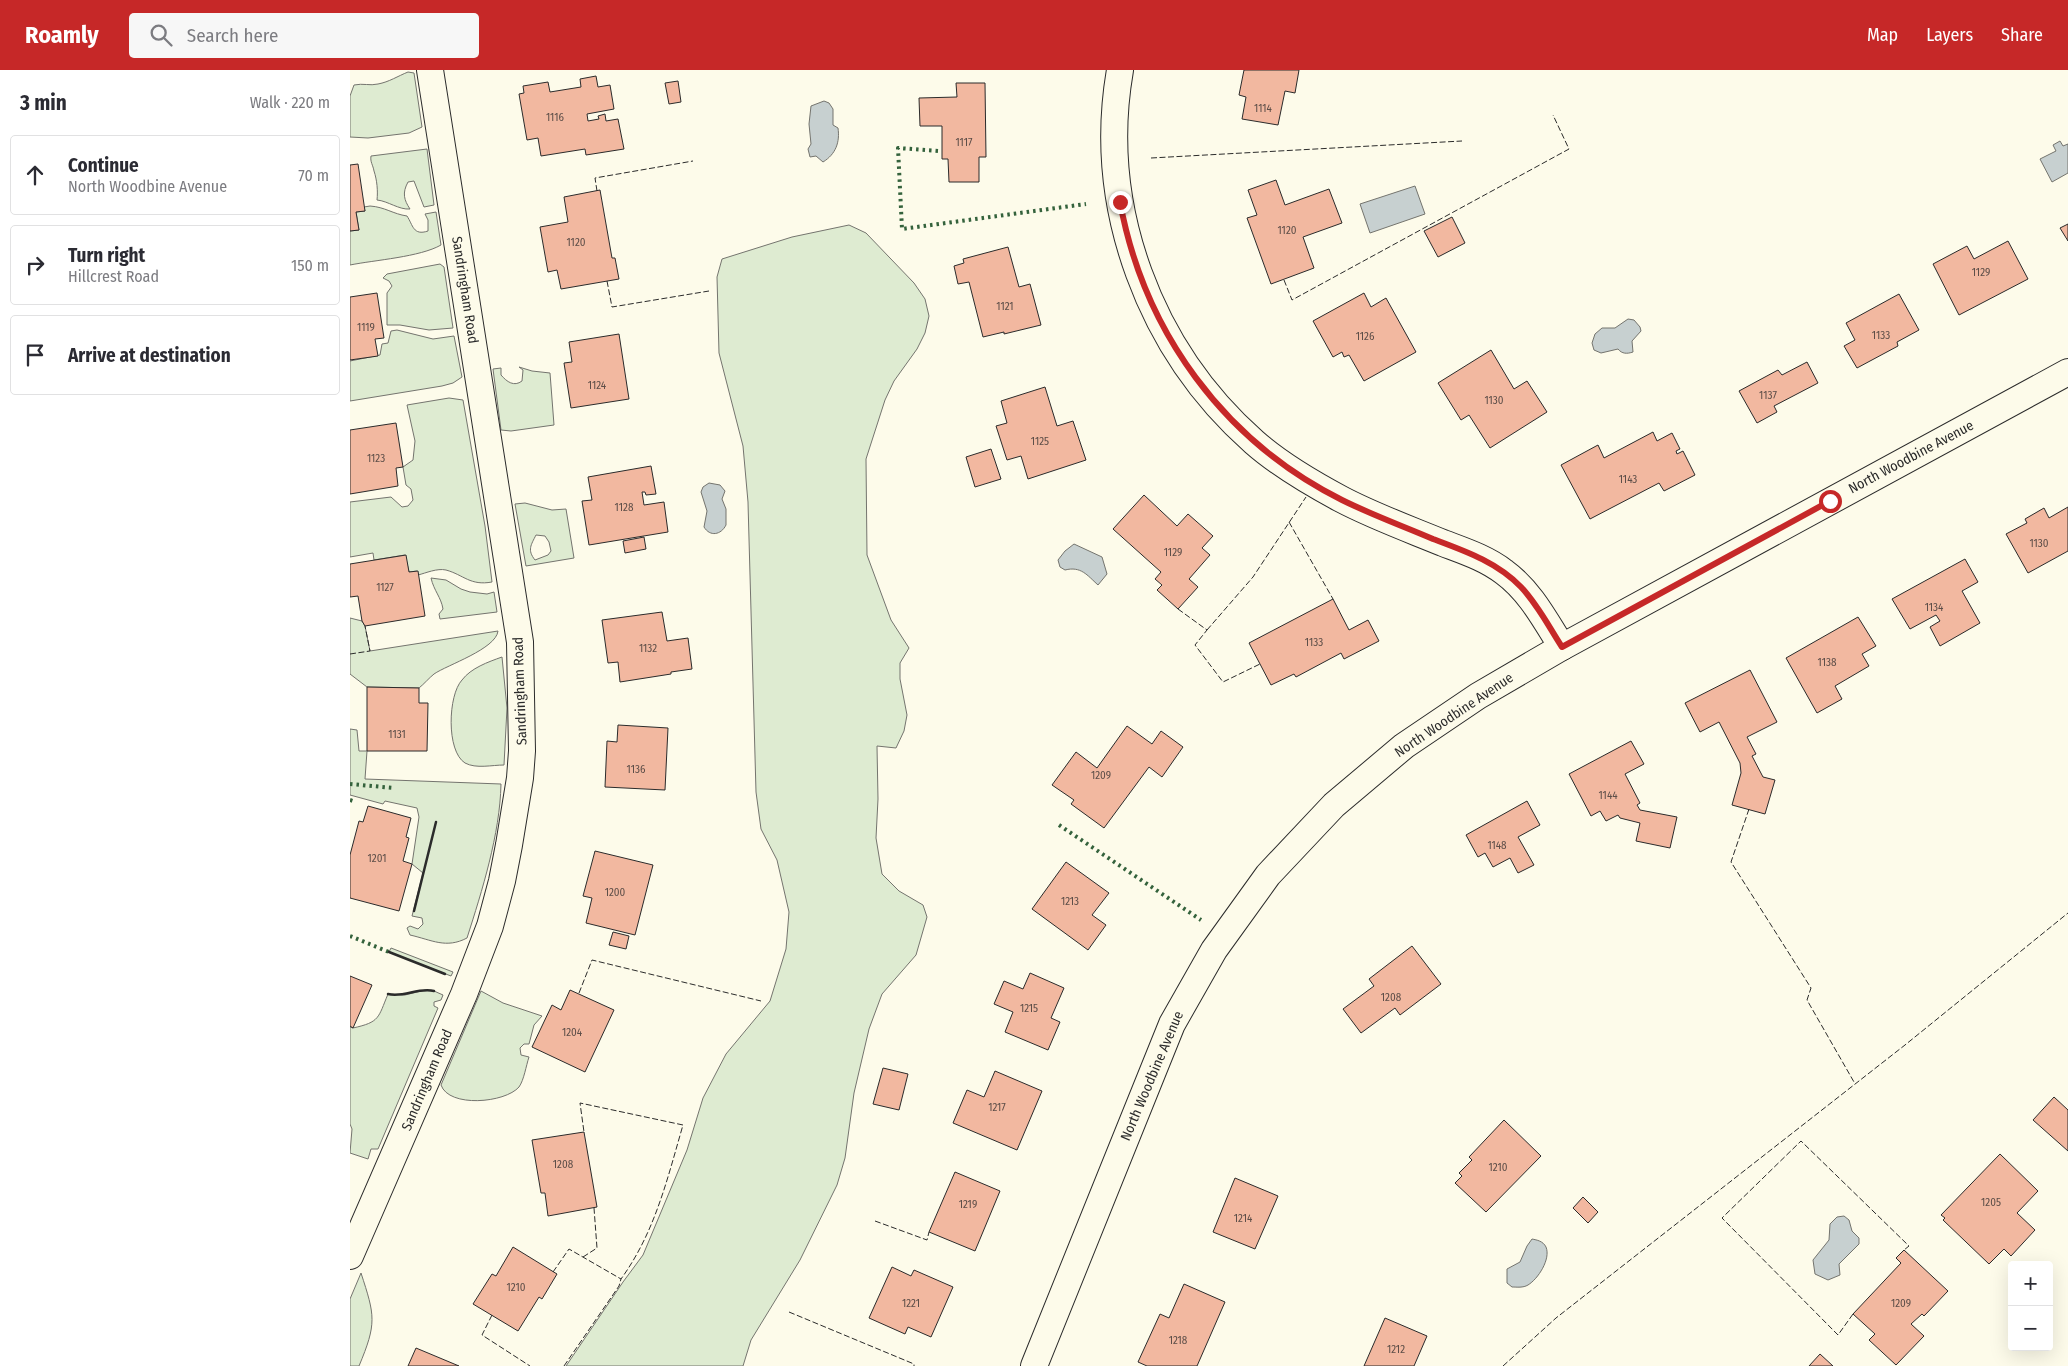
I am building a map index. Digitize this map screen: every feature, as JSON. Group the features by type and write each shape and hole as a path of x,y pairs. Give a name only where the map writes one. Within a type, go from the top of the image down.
{"street":[{"name":"Sandringham Road","path":"350,1256 464,994 490,926 509,845 520,778 522,751 520,642 430,70"},
{"path":"1120,70 1114,125 1118,195 1126,231 1149,299 1166,334 1185,365 1207,393 1256,444 1312,483 1376,516 1483,558 1504,572 1521,587 1537,606 1562,647"},
{"name":"North Woodbine Avenue","path":"1034,1366 1172,1024 1214,950 1268,876 1334,805 1404,746 1478,696 1562,647 2068,372"}],"green space":[{"path":"408,72 414,73 422,127 409,133 368,138 350,137 350,96 354,85 375,85"},
{"path":"427,149 434,205 424,207 414,181 408,182 404,193 410,209 377,200 377,182 371,156"},
{"path":"370,206 407,216 414,229 419,232 428,231 428,220 425,214 436,212 441,245 410,255 350,265 350,231 359,230 356,212 365,211 364,207"},
{"path":"849,225 866,233 914,283 925,299 929,316 925,333 917,349 894,381 885,400 866,459 867,555 891,620 909,648 900,663 900,679 907,715 904,731 896,748 877,746 878,799 876,838 882,874 899,891 923,905 927,917 916,955 882,994 869,1029 854,1093 845,1158 837,1185 800,1260 751,1340 743,1366 566,1366 643,1255 687,1150 703,1098 726,1054 770,1001 786,949 789,912 777,860 761,829 756,792 748,502 743,446 719,353 717,277 722,259 792,237"},
{"path":"440,264 444,267 453,328 429,330 400,325 387,325 387,293 392,286 389,281 383,278 387,274"},
{"path":"397,330 433,339 454,336 462,377 453,383 442,386 350,401 350,361 380,355 382,344 388,343 391,331"},
{"path":"519,367 550,373 554,425 511,431 501,430 493,369 501,368 503,378 508,382 516,384 522,381 523,370"},
{"path":"449,398 463,400 485,526 492,582 478,583 446,570 435,570 418,575 417,571 409,572 405,555 374,560 373,553 350,557 350,502 391,497 402,507 408,506 413,500 411,489 406,485 403,467 413,460 415,441 407,405"},
{"path":"525,503 552,510 566,509 574,558 526,566 515,504","holes":["536,535 545,536 551,551 548,555 535,560 530,550 531,545"]},
{"path":"431,578 446,580 470,592 487,594 494,592 497,612 440,619 439,614 443,609"},
{"path":"350,618 362,621 365,626 370,651 498,631 495,638 489,644 470,656 440,670 419,688 367,687 350,674"},
{"path":"502,657 507,708 504,765 469,765 459,757 452,735 452,710 457,687 470,672"},
{"path":"350,729 357,730 359,751 367,751 365,779 501,784 494,842 467,938 446,943 410,935 407,928 410,926 418,929 423,924 422,918 412,916 423,873 412,864 419,817 417,808 385,801 383,804 350,795"},
{"path":"391,948 453,972 451,976 389,952"},
{"path":"425,990 443,995 441,1000 434,1002 434,1006 438,1008 378,1149 371,1149 368,1159 350,1153 352,1129 350,1124 350,1027 368,1024 377,1018 388,994 405,995"},
{"path":"481,991 503,1003 542,1016 534,1025 529,1044 524,1044 520,1048 521,1055 529,1057 524,1077 519,1087 502,1097 478,1101 455,1097 446,1092 441,1085"},
{"path":"361,1273 371,1310 371,1329 359,1366 350,1366 350,1299"}],"shaded area":[{"path":"824,101 829,103 833,109 833,125 838,128 838,143 831,155 823,162 816,156 810,157 808,149 811,144 809,124 811,106"},
{"path":"2060,141 2063,146 2068,144 2068,173 2052,182 2040,159 2056,151 2053,145"},
{"path":"1415,186 1425,214 1370,233 1360,204"},
{"path":"1628,319 1634,320 1641,331 1632,341 1633,352 1625,353 1618,349 1601,353 1594,350 1592,343 1595,334 1602,328 1615,328"},
{"path":"709,483 720,485 725,491 722,499 726,509 726,525 715,534 709,532 704,527 707,511 701,492 703,487"},
{"path":"1074,544 1102,557 1107,574 1098,585 1080,570 1065,570 1060,567 1058,560"},
{"path":"1844,1216 1849,1220 1852,1231 1859,1238 1859,1244 1839,1264 1840,1275 1828,1280 1815,1274 1813,1260 1829,1240 1830,1224 1837,1217"},
{"path":"1532,1239 1542,1242 1546,1247 1547,1257 1543,1268 1528,1285 1512,1287 1507,1283 1507,1269 1520,1262"}],"building":[{"path":"1244,70 1299,70 1295,93 1285,91 1278,125 1242,119 1246,97 1239,95"},
{"path":"596,76 598,87 610,85 614,109 587,114 588,121 599,119 598,116 605,114 606,121 618,119 624,149 586,155 585,149 541,156 538,138 527,140 519,94 524,93 523,86 548,82 550,92 581,87 580,79"},
{"path":"678,81 681,102 669,104 665,83"},
{"path":"956,83 985,83 986,157 979,157 979,182 949,182 948,159 942,159 942,126 920,126 919,98 957,97"},
{"path":"358,164 365,211 356,212 359,230 350,231 350,165"},
{"path":"1276,180 1285,205 1329,189 1342,223 1303,237 1314,268 1271,284 1247,218 1257,215 1248,190"},
{"path":"600,190 612,258 615,258 619,279 561,289 557,270 548,272 540,227 568,222 564,197"},
{"path":"1452,217 1465,243 1438,257 1424,231"},
{"path":"2068,224 2068,241 2060,228"},
{"path":"2008,241 2028,279 1959,315 1933,264 1967,246 1974,259"},
{"path":"1008,247 1019,287 1030,284 1041,325 983,337 969,282 958,284 954,266 964,263 963,259"},
{"path":"377,293 384,338 375,339 378,356 350,360 350,297"},
{"path":"1364,293 1371,307 1386,298 1416,352 1364,381 1349,355 1344,357 1342,352 1333,357 1313,321"},
{"path":"1899,294 1919,330 1897,342 1898,346 1857,368 1844,346 1855,340 1846,323"},
{"path":"619,334 629,399 571,408 564,363 572,362 569,342"},
{"path":"1491,350 1514,389 1527,381 1547,412 1490,448 1469,415 1461,420 1438,383"},
{"path":"1807,362 1818,383 1774,406 1777,412 1757,423 1739,391 1778,370 1782,375"},
{"path":"1045,387 1057,426 1073,421 1086,460 1028,479 1021,456 1007,460 996,426 1007,423 1001,401"},
{"path":"396,423 403,467 396,468 398,486 350,494 350,430"},
{"path":"1653,432 1657,441 1672,433 1680,449 1676,451 1677,454 1683,451 1695,475 1664,491 1659,483 1590,519 1561,465 1598,445 1604,458"},
{"path":"991,449 1001,479 975,487 966,457"},
{"path":"651,466 656,494 646,495 645,492 642,492 644,505 664,502 668,532 589,545 582,501 592,500 588,477"},
{"path":"1144,495 1177,526 1188,514 1213,536 1202,548 1210,555 1189,579 1198,587 1178,609 1157,590 1162,585 1155,579 1161,572 1113,529"},
{"path":"2068,507 2068,551 2028,573 2006,534 2027,523 2025,519 2044,508 2049,518"},
{"path":"644,537 646,549 625,553 623,541"},
{"path":"406,555 409,572 418,571 425,616 365,626 362,621 358,596 350,597 350,564"},
{"path":"1965,559 1978,582 1962,591 1980,623 1940,646 1930,627 1940,621 1936,615 1910,629 1892,599"},
{"path":"1333,599 1349,630 1368,620 1379,641 1344,659 1341,653 1296,677 1294,674 1271,685 1249,643"},
{"path":"662,612 667,641 688,638 692,669 620,682 618,662 608,663 602,620"},
{"path":"1858,617 1876,646 1862,654 1869,666 1835,686 1842,699 1817,713 1786,658"},
{"path":"1750,670 1777,722 1747,737 1756,754 1752,756 1763,777 1775,780 1765,814 1732,805 1741,773 1740,763 1719,722 1700,732 1685,703"},
{"path":"367,687 419,688 419,703 428,703 427,751 367,751"},
{"path":"618,725 668,728 665,790 605,787 607,741 617,742"},
{"path":"1127,726 1152,744 1161,731 1183,747 1162,777 1149,767 1104,828 1071,804 1074,800 1052,785 1076,752 1097,768"},
{"path":"1631,741 1644,764 1625,774 1640,803 1637,805 1640,810 1677,817 1670,848 1636,841 1640,823 1620,818 1618,815 1606,821 1600,811 1591,816 1569,774"},
{"path":"1527,801 1540,825 1518,837 1534,865 1518,873 1510,858 1493,867 1485,853 1478,857 1466,835"},
{"path":"368,806 411,818 406,837 409,838 403,861 412,864 399,911 350,898 350,855 359,821 363,822"},
{"path":"595,851 653,865 635,935 586,923 592,898 583,896"},
{"path":"1066,862 1109,893 1092,915 1106,925 1088,950 1032,909"},
{"path":"613,932 629,936 626,949 609,945"},
{"path":"1412,946 1441,984 1400,1015 1395,1008 1361,1033 1343,1009 1374,986 1369,979"},
{"path":"1030,973 1064,988 1051,1018 1060,1022 1048,1050 1005,1032 1013,1012 994,1004 1004,981 1023,989"},
{"path":"350,976 372,985 353,1028 350,1026"},
{"path":"570,990 614,1010 585,1072 532,1047 552,1005 561,1010"},
{"path":"883,1068 908,1074 899,1110 873,1104"},
{"path":"995,1071 1042,1091 1017,1150 953,1123 967,1090 984,1097"},
{"path":"2054,1097 2068,1110 2068,1151 2033,1120"},
{"path":"1504,1120 1541,1156 1486,1212 1455,1183 1462,1176 1459,1173 1472,1160 1469,1157"},
{"path":"584,1132 597,1207 548,1216 545,1193 541,1193 532,1140"},
{"path":"2000,1154 2038,1191 2017,1213 2035,1230 2011,1256 2004,1249 1989,1264 1943,1220 1945,1218 1941,1215"},
{"path":"955,1172 1000,1191 975,1251 929,1232"},
{"path":"1235,1178 1278,1196 1255,1249 1213,1232"},
{"path":"1583,1197 1598,1212 1588,1223 1573,1208"},
{"path":"513,1247 557,1274 542,1299 539,1297 518,1331 473,1304 492,1274 496,1276"},
{"path":"1904,1250 1948,1291 1924,1316 1922,1314 1911,1324 1924,1336 1896,1365 1869,1340 1875,1334 1853,1314 1901,1263 1896,1258"},
{"path":"892,1267 911,1276 914,1270 953,1287 931,1337 908,1327 905,1334 869,1318"},
{"path":"1184,1284 1225,1302 1197,1366 1147,1366 1138,1362 1160,1314 1169,1318"},
{"path":"1385,1318 1427,1336 1414,1366 1364,1366"},
{"path":"416,1348 459,1366 408,1366"},
{"path":"1820,1354 1833,1366 1809,1366"}],"hedge":[{"path":"938,151 898,148 902,229 1086,204"},
{"path":"350,784 394,788"},
{"path":"350,800 356,802"},
{"path":"1059,825 1201,920"},
{"path":"350,936 389,952"}],"fence":[{"path":"1284,280 1292,300 1569,149 1553,115"},
{"path":"1151,158 1462,141"},
{"path":"597,191 595,178 693,161"},
{"path":"607,281 612,307 709,291"},
{"path":"1207,630 1253,577 1306,497"},
{"path":"1289,522 1333,599"},
{"path":"1178,609 1207,630 1195,645 1223,682 1260,664"},
{"path":"350,654 370,651 365,626"},
{"path":"1749,809 1731,862 1811,988 1807,1000 1854,1082"},
{"path":"1503,1366 1556,1318 1905,1045 2068,913"},
{"path":"579,993 592,960 761,1001"},
{"path":"553,1272 569,1249 621,1279 643,1243 659,1205 683,1125 580,1103 584,1132"},
{"path":"1853,1314 1838,1335 1722,1218 1801,1141 1909,1246 1904,1250"},
{"path":"583,1257 597,1248 594,1208"},
{"path":"875,1221 927,1240 929,1232"},
{"path":"564,1366 619,1286 621,1279"},
{"path":"789,1312 914,1364 914,1366"},
{"path":"492,1315 482,1335 530,1366"}],"wall":[{"path":"414,911 436,822"},
{"path":"389,952 445,974"},
{"path":"388,994 400,995 422,990 434,991"}],"route":[{"path":"1120,202 1136,265 1149,299 1166,334 1185,365 1231,420 1256,444 1284,465 1342,500 1376,516 1483,558 1504,572 1521,587 1537,606 1562,647 1830,501"}]}
